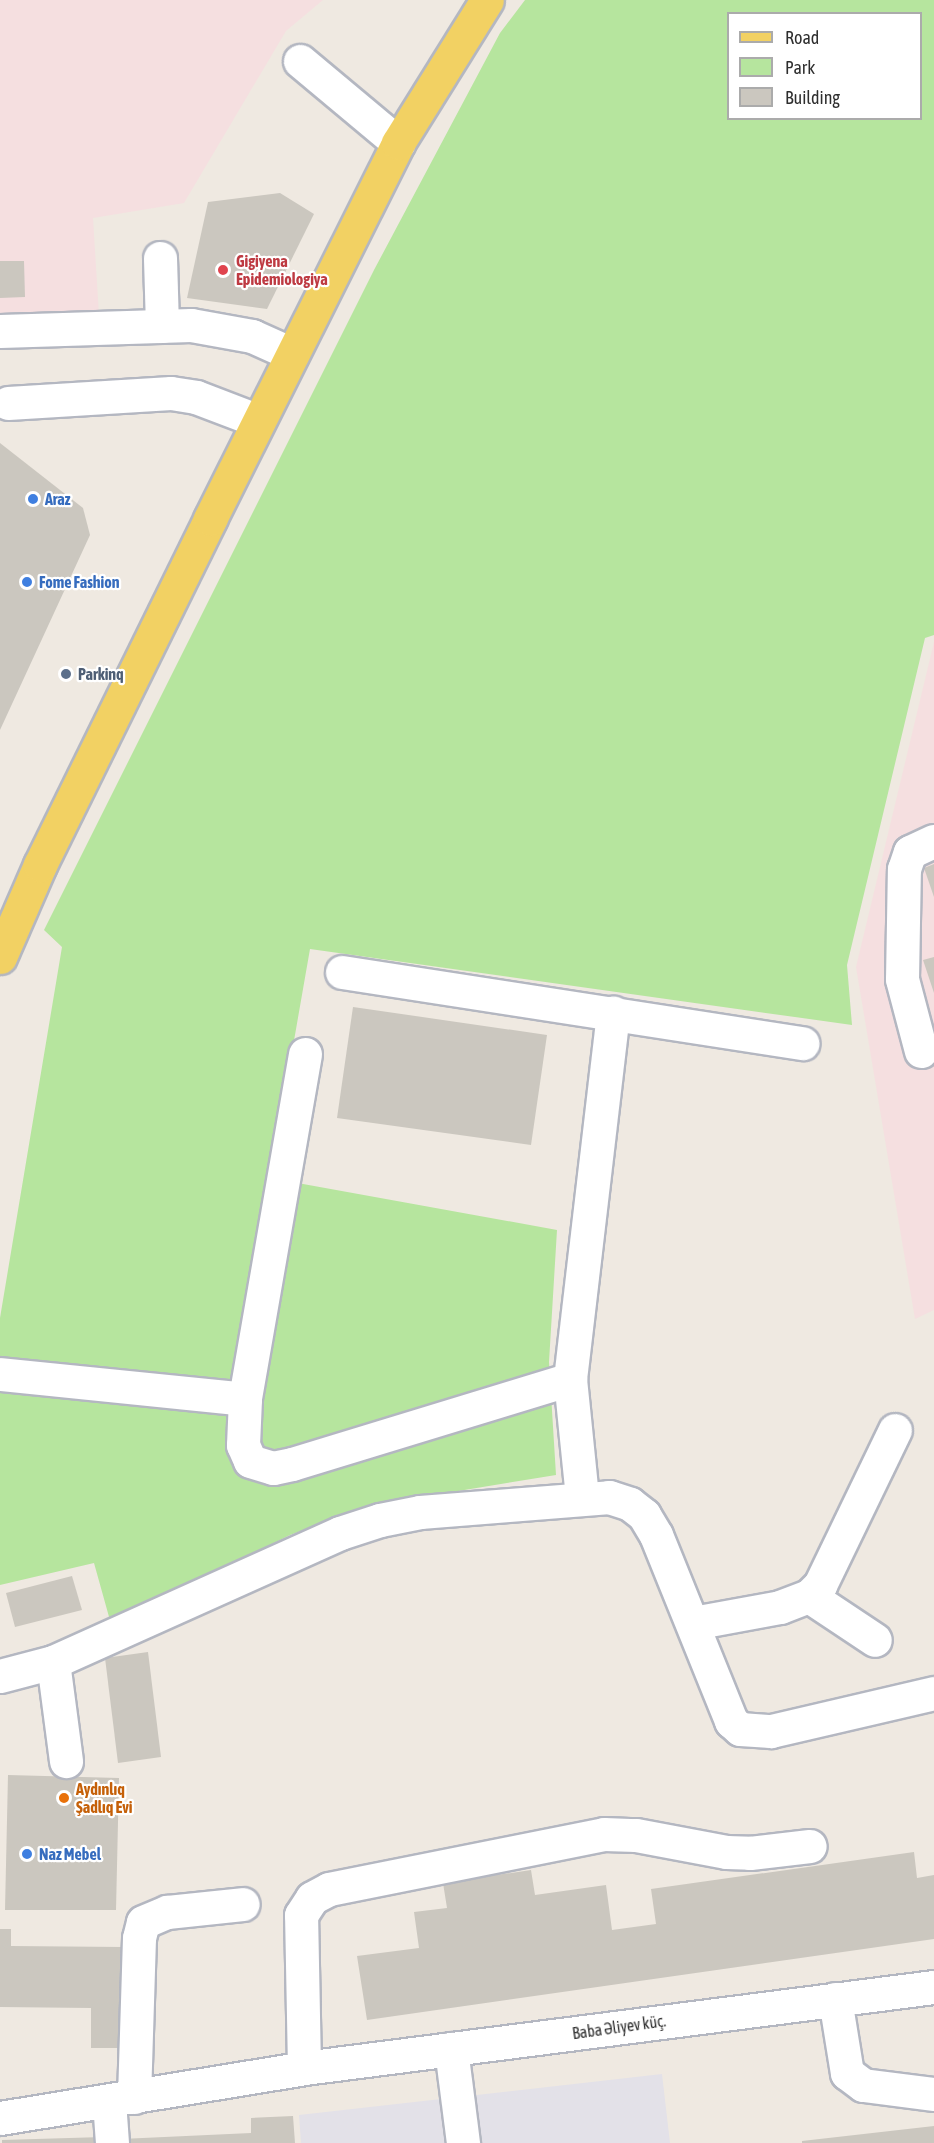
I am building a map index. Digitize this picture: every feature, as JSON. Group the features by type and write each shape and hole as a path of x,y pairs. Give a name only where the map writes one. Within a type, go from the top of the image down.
{"main road":[{"path":"0,957 40,865 398,143 486,0"}],"street":[{"path":"300,61 398,143"},
{"path":"160,258 162,326"},
{"path":"0,331 162,326 228,330 292,354"},
{"path":"8,403 171,393 196,397 259,422"},
{"path":"921,1051 902,980 904,869 910,852 934,841"},
{"path":"342,972 803,1043"},
{"path":"582,1497 570,1380 613,1013"},
{"path":"305,1054 245,1399 243,1445 250,1461 273,1468 570,1380"},
{"path":"0,1374 245,1399"},
{"path":"693,1623 780,1607 809,1596 820,1585 895,1430"},
{"path":"0,1676 53,1662 340,1533 380,1520 420,1512 582,1497 609,1497 630,1504 644,1515 693,1623 731,1721 740,1729 771,1731 934,1693"},
{"path":"809,1596 875,1640"},
{"path":"53,1662 66,1761"},
{"path":"304,2068 301,1915 312,1898 329,1889 604,1834 636,1835 726,1852 810,1846"},
{"path":"112,2143 122,2099 139,1938 143,1922 167,1912 243,1904"},
{"name":"Baba Əliyev küç.","path":"0,2118 304,2068 934,1987"},
{"path":"835,1999 847,2073 862,2085 934,2094"},
{"path":"451,2049 463,2143"}],"shaded area":[{"path":"0,0 323,0 286,31 184,203 93,218 99,315 0,317"},
{"path":"934,642 934,1310 915,1319 856,967"},
{"path":"662,2074 670,2143 301,2143 299,2115"}],"green space":[{"path":"525,0 934,0 934,635 925,638 847,965 852,1025 310,949 270,1178 557,1230 549,1362 556,1475 367,1506 290,1535 111,1624 94,1563 0,1585 0,1318 62,947 44,930 374,270 500,33"}],"building":[{"path":"280,193 314,214 267,309 187,298 208,202"},
{"path":"0,261 24,261 25,297 0,298"},
{"path":"0,443 83,508 90,535 0,730"},
{"path":"934,864 934,897 924,868"},
{"path":"934,957 934,993 923,960"},
{"path":"353,1007 547,1035 531,1145 337,1118"},
{"path":"72,1576 82,1610 15,1627 6,1593"},
{"path":"148,1652 161,1757 118,1763 105,1658"},
{"path":"8,1775 119,1778 116,1910 5,1910"},
{"path":"914,1852 917,1878 934,1875 934,1939 367,2020 357,1956 419,1948 414,1912 447,1908 443,1883 531,1870 535,1895 606,1885 612,1930 656,1924 651,1889"},
{"path":"0,1929 11,1929 11,1946 123,1947 123,2048 91,2048 91,2008 0,2007"},
{"path":"293,2116 295,2143 121,2143 121,2139 251,2133 251,2118"},
{"path":"934,2126 934,2143 802,2143 802,2141"},
{"path":"103,2137 103,2143 2,2143 2,2140"}],"place":[{"name":"Gigiyena Epidemiologiya","path":"223,270"},
{"name":"Araz","path":"33,499"},
{"name":"Fome Fashion","path":"27,582"},
{"name":"Parkinq","path":"66,674"},
{"name":"Aydınlıq Şadlıq Evi","path":"64,1798"},
{"name":"Naz Mebel","path":"27,1854"}]}
